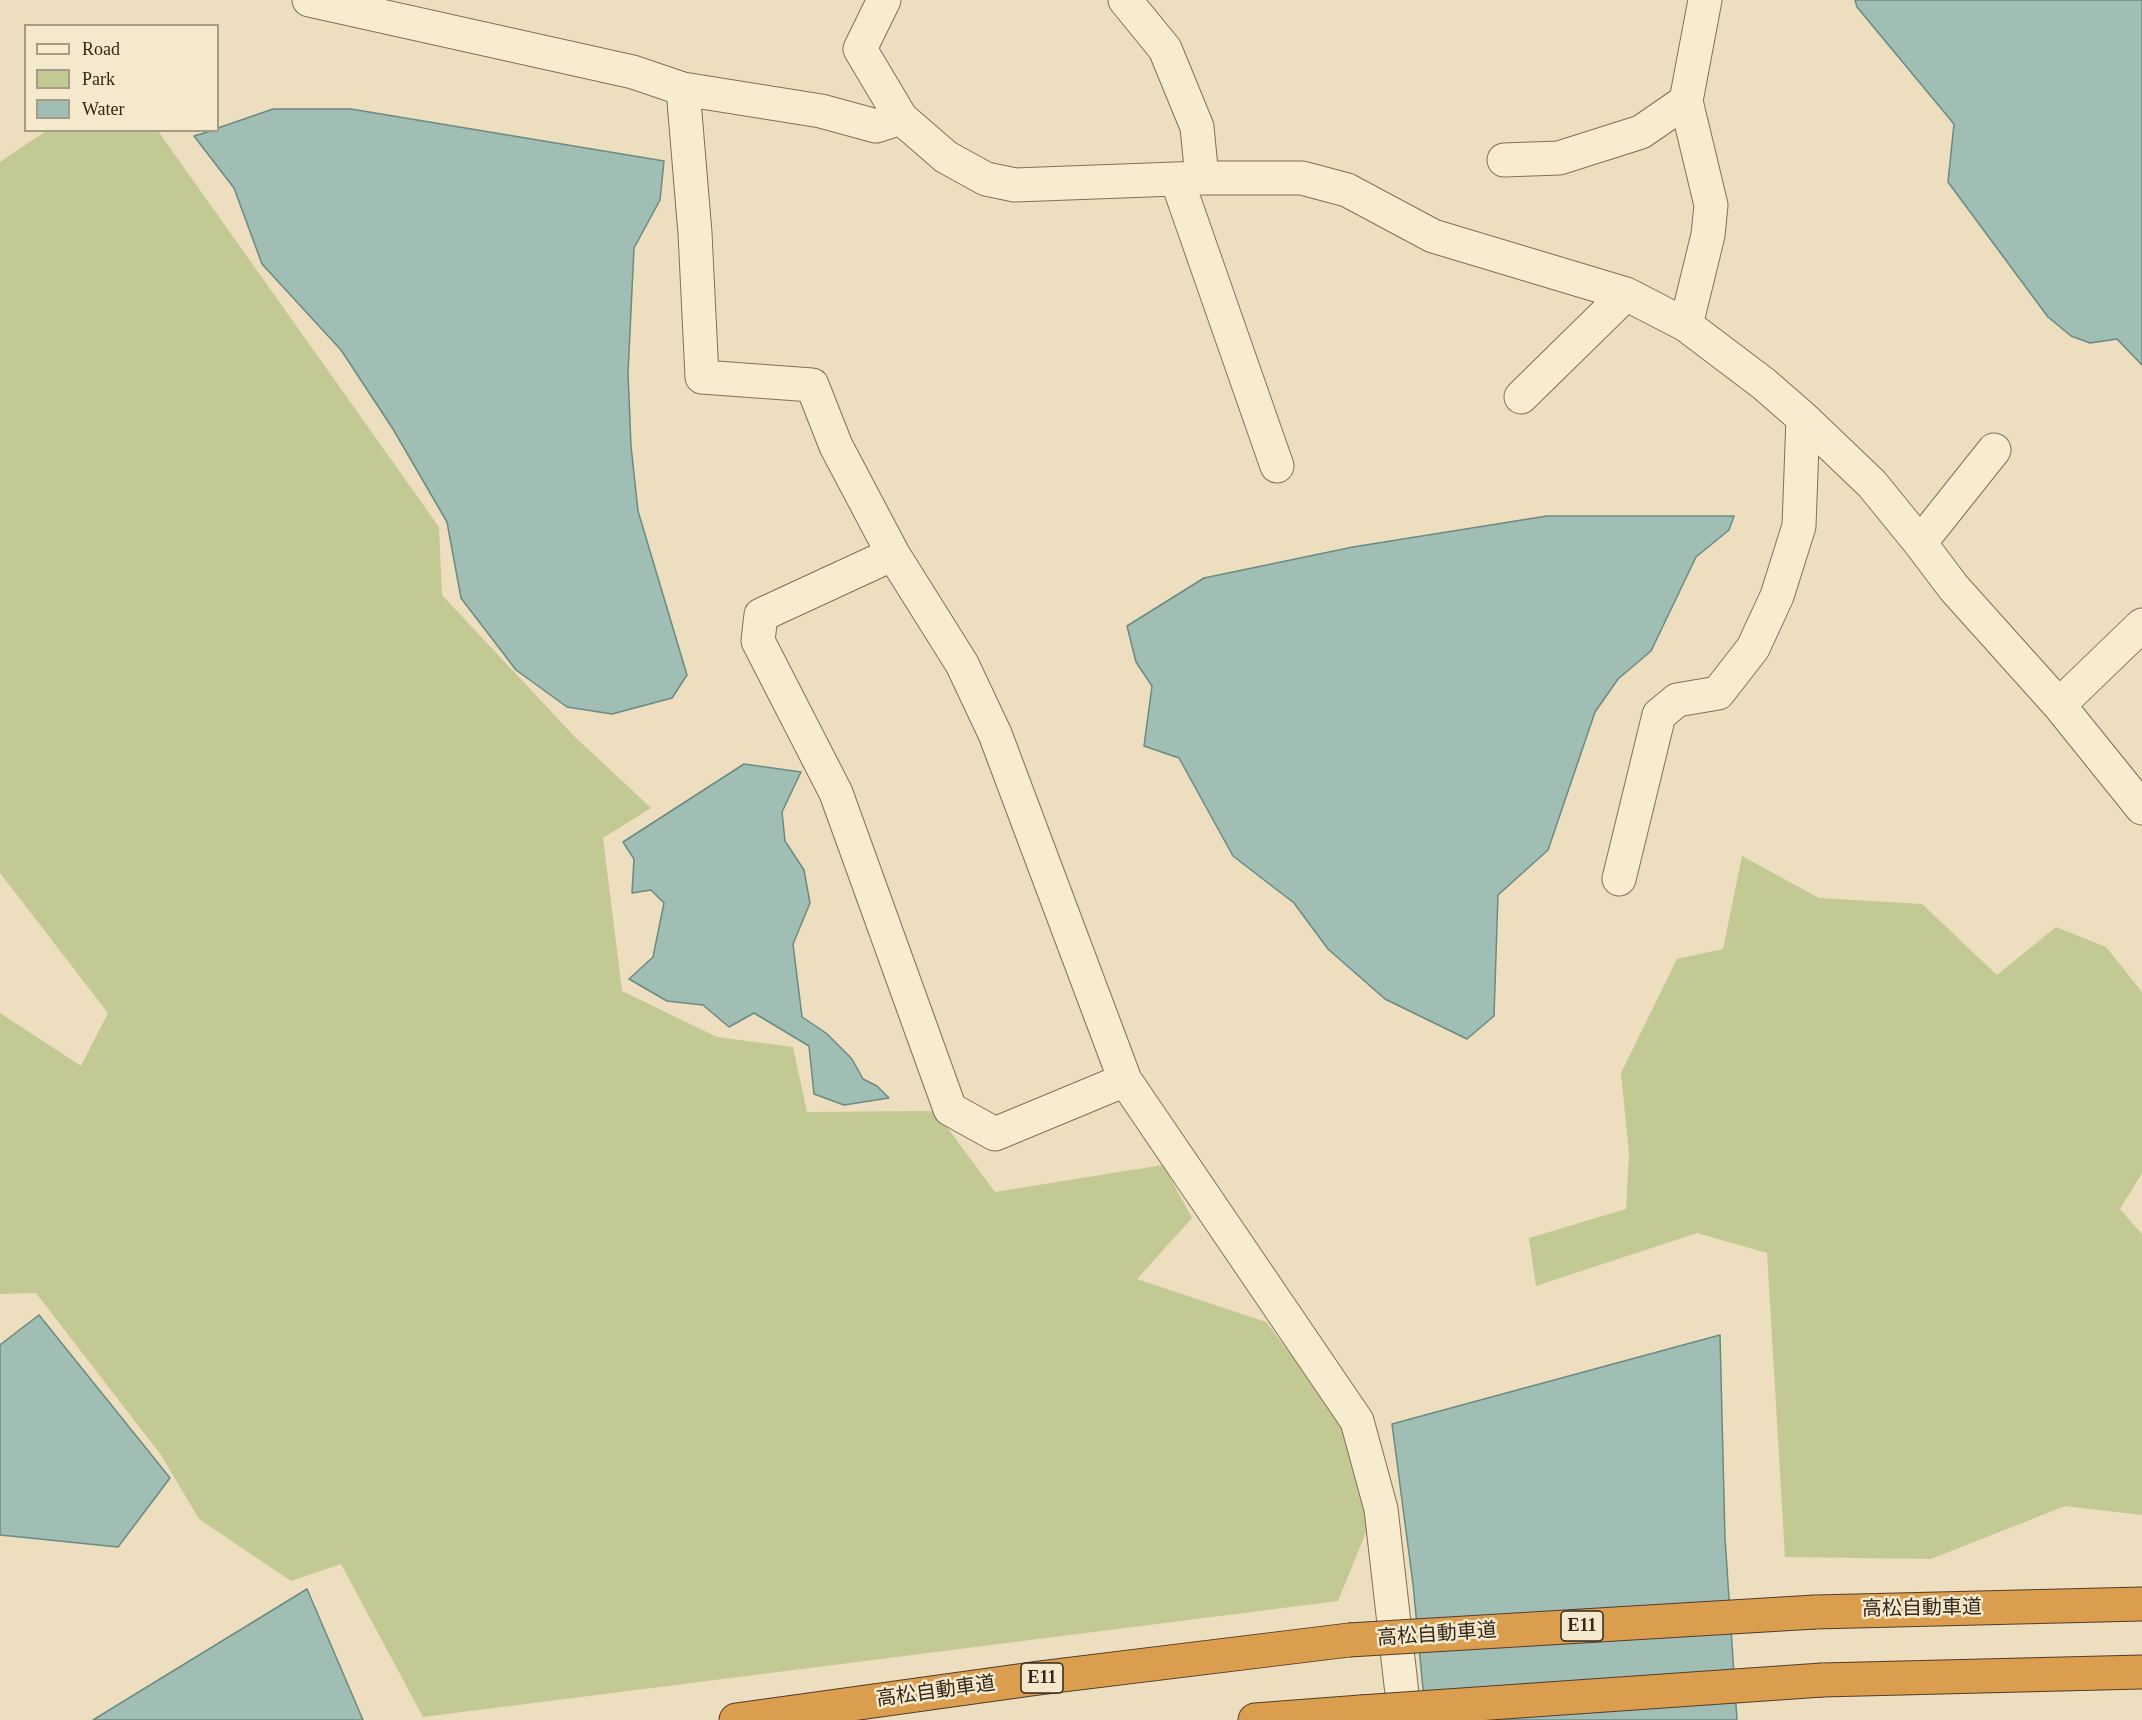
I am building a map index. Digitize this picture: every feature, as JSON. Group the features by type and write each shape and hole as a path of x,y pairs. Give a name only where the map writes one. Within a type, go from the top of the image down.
{"highway":[{"name":"高松自動車道","path":"736,1720 1027,1680 1349,1640 1815,1611 2142,1604"},
{"path":"1255,1720 1822,1680 2142,1672"}],"street":[{"path":"309,0 633,72 683,89 821,111 876,126 901,118"},
{"path":"884,0 860,49 901,118 946,157 986,179 1015,185 1302,178 1347,190 1433,236 1626,294 1686,325 1764,384 1872,484 1954,588 2059,705 2142,808"},
{"path":"1125,0 1165,49 1197,127 1190,179 1277,466"},
{"path":"1686,325 1708,235 1711,205 1686,101 1705,0"},
{"path":"683,89 695,233 702,377 812,385 836,446 893,554 962,664 995,734 1125,1080 1357,1421 1381,1509 1405,1720"},
{"path":"1504,160 1558,158 1641,132 1686,101"},
{"path":"1521,397 1626,294"},
{"path":"1618,879 1659,716 1677,699 1718,693 1753,648 1777,596 1799,526 1803,418"},
{"path":"1920,543 1994,450"},
{"path":"893,554 761,615 758,641 836,793 950,1109 994,1134 1125,1080"},
{"path":"2059,705 2142,625"}],"green space":[{"path":"45,132 159,132 439,527 442,595 574,736 651,808 603,838 622,991 717,1037 793,1047 807,1112 935,1111 995,1192 1163,1165 1192,1218 1137,1279 1266,1322 1344,1425 1369,1525 1338,1601 423,1717 341,1564 291,1581 199,1519 161,1455 36,1293 0,1294 0,1013 81,1066 108,1013 0,873 0,162"},
{"path":"1742,856 1819,898 1922,904 1997,975 2056,927 2106,947 2142,992 2142,1173 2120,1209 2142,1234 2142,1515 2065,1506 1931,1559 1785,1557 1767,1253 1697,1233 1536,1286 1529,1238 1626,1209 1629,1153 1621,1073 1677,959 1723,949"}],"water":[{"path":"1855,0 2142,0 2142,365 2117,339 2090,343 2071,336 2048,317 1948,182 1954,124 1857,7"},
{"path":"273,109 351,109 664,161 660,200 634,248 628,373 631,446 638,511 687,675 672,698 612,714 567,707 516,670 461,598 447,522 393,429 341,350 262,264 234,188 194,136 208,132 219,132 219,128"},
{"path":"1547,516 1734,516 1729,530 1696,557 1651,651 1618,679 1595,712 1548,850 1498,895 1494,1016 1467,1039 1385,999 1328,949 1294,903 1233,856 1179,758 1144,746 1152,686 1136,662 1127,626 1204,578 1353,547"},
{"path":"744,764 801,772 782,812 785,841 804,870 810,903 793,944 802,1017 826,1033 852,1059 863,1079 877,1086 889,1098 844,1105 814,1094 809,1046 754,1013 729,1027 703,1005 667,1001 629,979 653,957 664,903 651,890 632,893 634,859 623,842"},
{"path":"39,1315 170,1478 118,1547 0,1535 0,1345"},
{"path":"1720,1335 1725,1538 1737,1720 1426,1720 1413,1584 1392,1424"},
{"path":"307,1589 363,1720 93,1720"}]}
